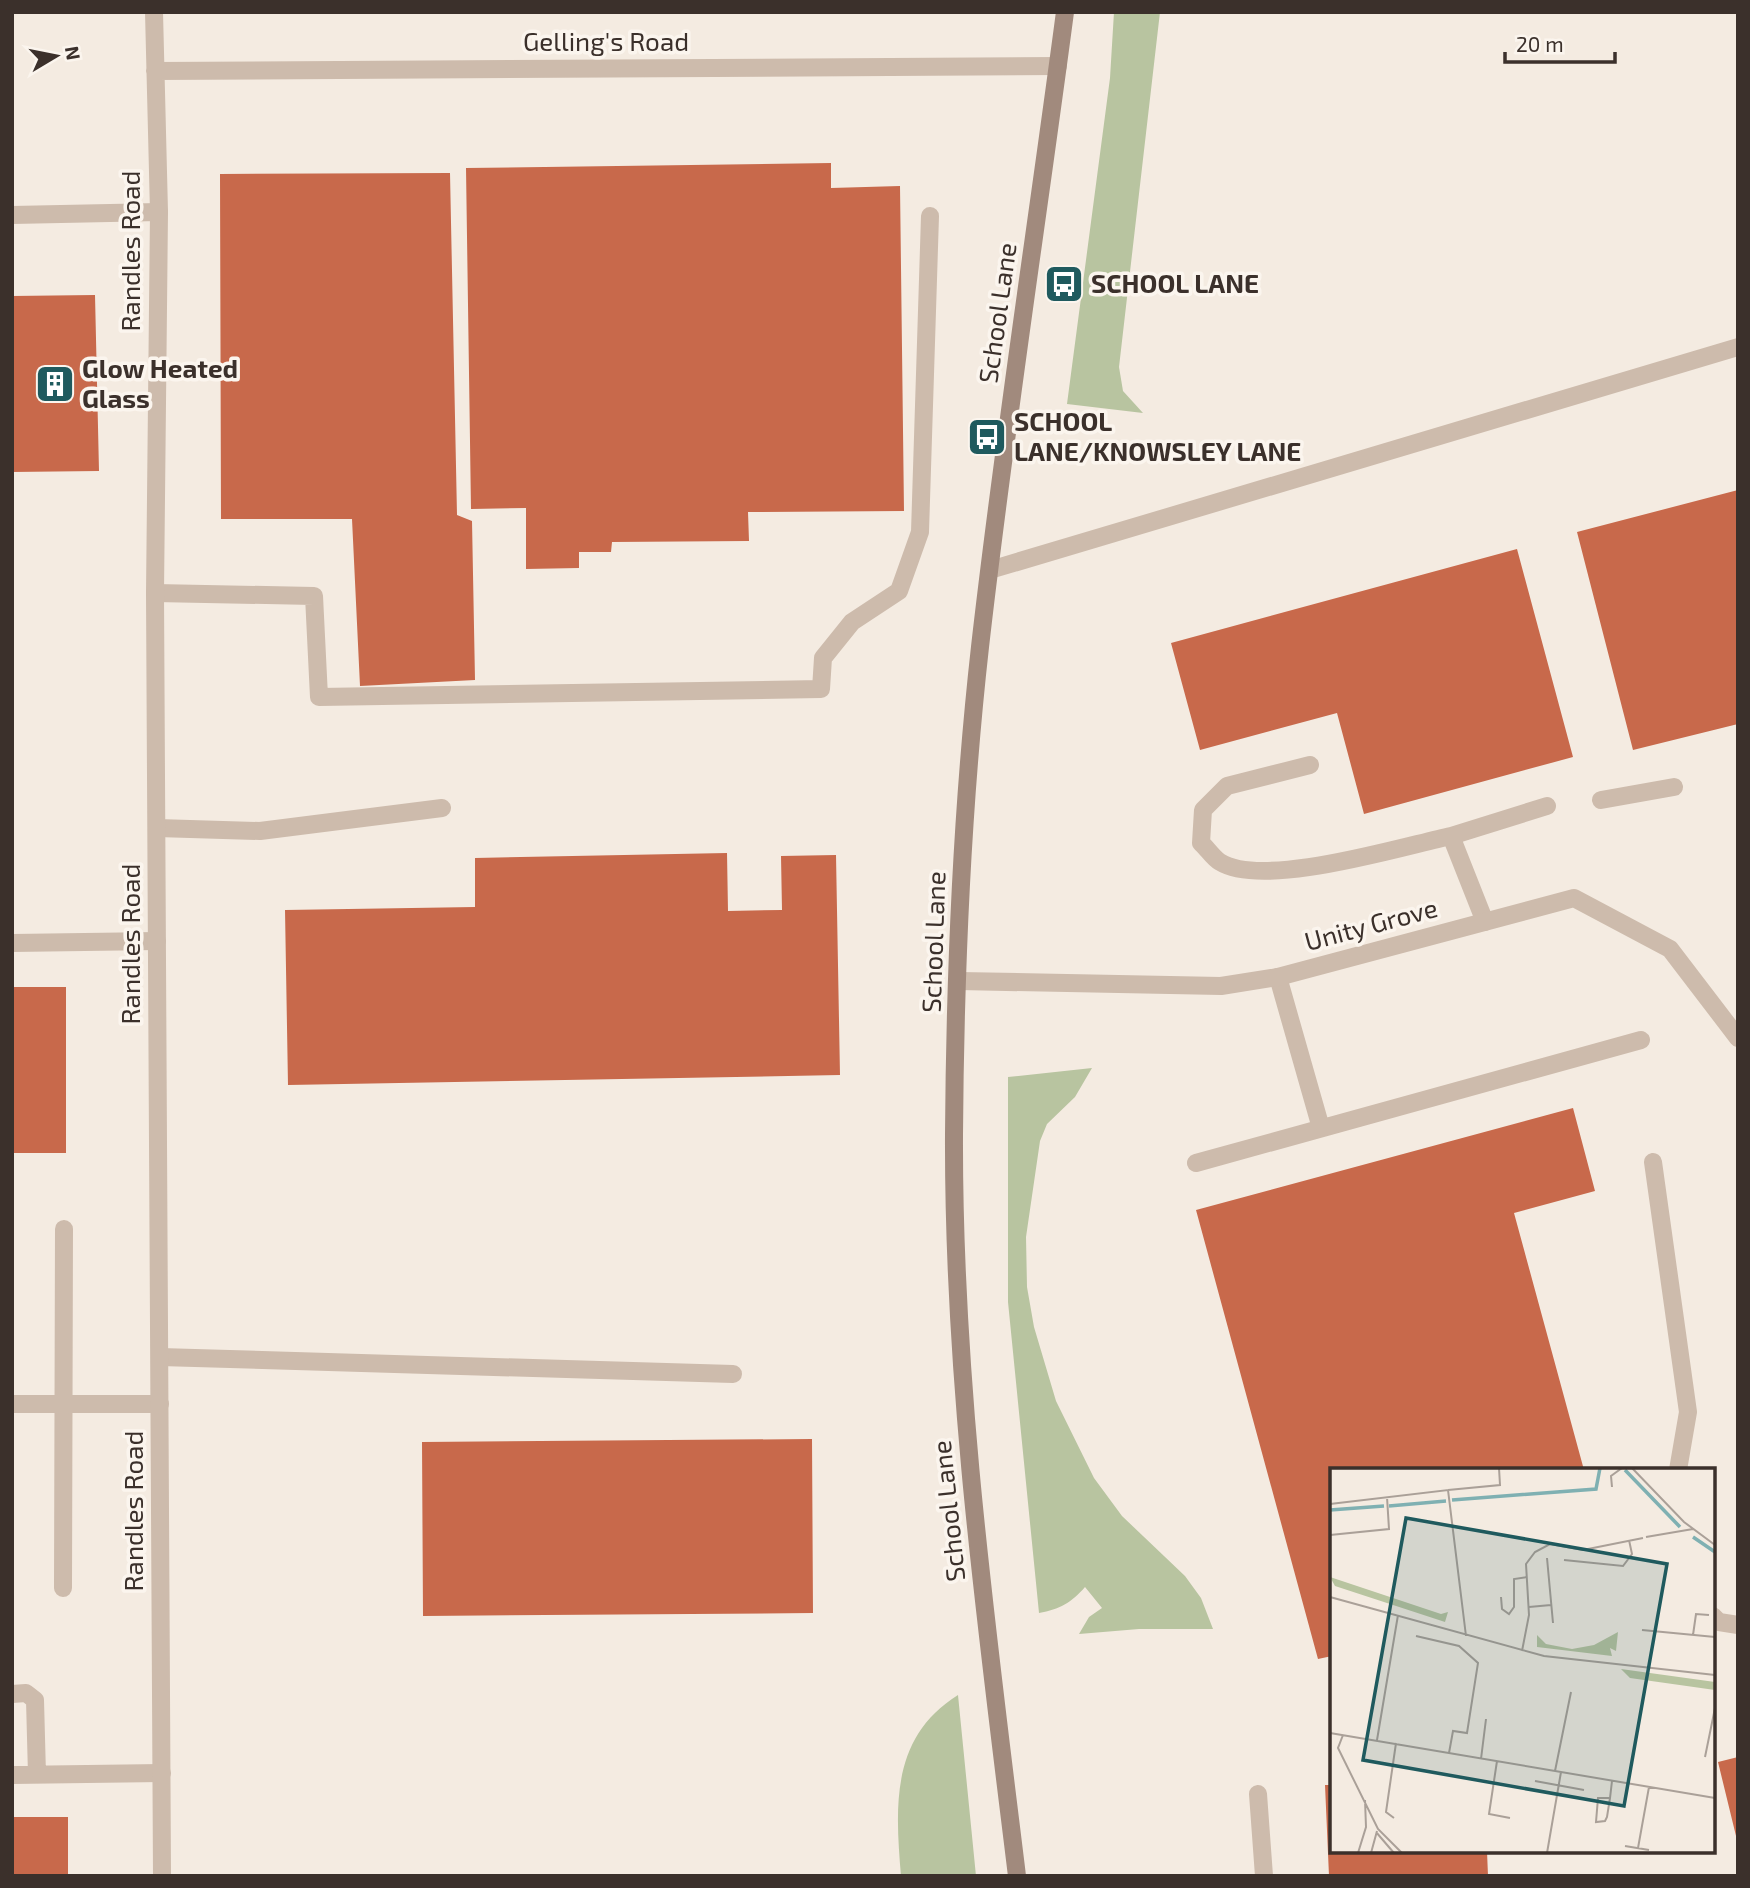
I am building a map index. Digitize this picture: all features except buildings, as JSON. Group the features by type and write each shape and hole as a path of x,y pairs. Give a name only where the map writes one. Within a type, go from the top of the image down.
{"main road":[{"name":"School Lane","path":"1017,1876 971,1476 958,1295 954,1136 964,824 990,569 1065,12"}],"street":[{"name":"Randles Road","path":"155,12 159,212 155,593 162,1876"},
{"name":"Gelling's Road","path":"155,72 1058,66"},
{"path":"12,215 159,212"},
{"path":"155,593 314,596 319,697 821,689 823,658 852,622 899,591 920,532 930,216"},
{"path":"990,569 1738,347"},
{"path":"1310,765 1227,786 1203,810 1201,843 1220,862 1257,872 1293,870 1451,836 1547,806"},
{"path":"1601,800 1674,787"},
{"path":"157,828 260,831 442,808"},
{"path":"1451,836 1485,922"},
{"name":"Unity Grove","path":"959,981 1221,986 1278,977 1574,898 1670,949 1738,1038"},
{"path":"12,943 157,941"},
{"path":"1278,977 1300,1062 1321,1128"},
{"path":"1196,1163 1641,1040"},
{"path":"1653,1162 1688,1412 1678,1468"},
{"path":"63,1588 64,1228"},
{"path":"160,1357 733,1374"},
{"path":"12,1404 160,1404"},
{"path":"1715,1618 1719,1622 1738,1626"},
{"path":"12,1694 26,1693 35,1700 37,1775"},
{"path":"12,1775 162,1773"},
{"path":"1258,1794 1264,1876"}],"green space":[{"path":"1114,12 1160,12 1119,367 1123,391 1143,413 1067,404 1110,78"},
{"path":"1092,1068 1075,1097 1047,1124 1040,1141 1026,1237 1027,1287 1034,1327 1056,1401 1094,1478 1122,1516 1185,1576 1201,1598 1213,1629 1139,1629 1079,1634 1089,1617 1102,1608 1085,1587 1065,1604 1039,1613 1008,1302 1008,1077"},
{"path":"958,1695 976,1876 901,1876 899,1799 909,1752 920,1731 936,1712"}],"place":[{"name":"SCHOOL LANE","path":"1064,284"},
{"name":"Glow Heated Glass","path":"55,384"},
{"name":"SCHOOL LANE/KNOWSLEY LANE","path":"987,437"}]}
